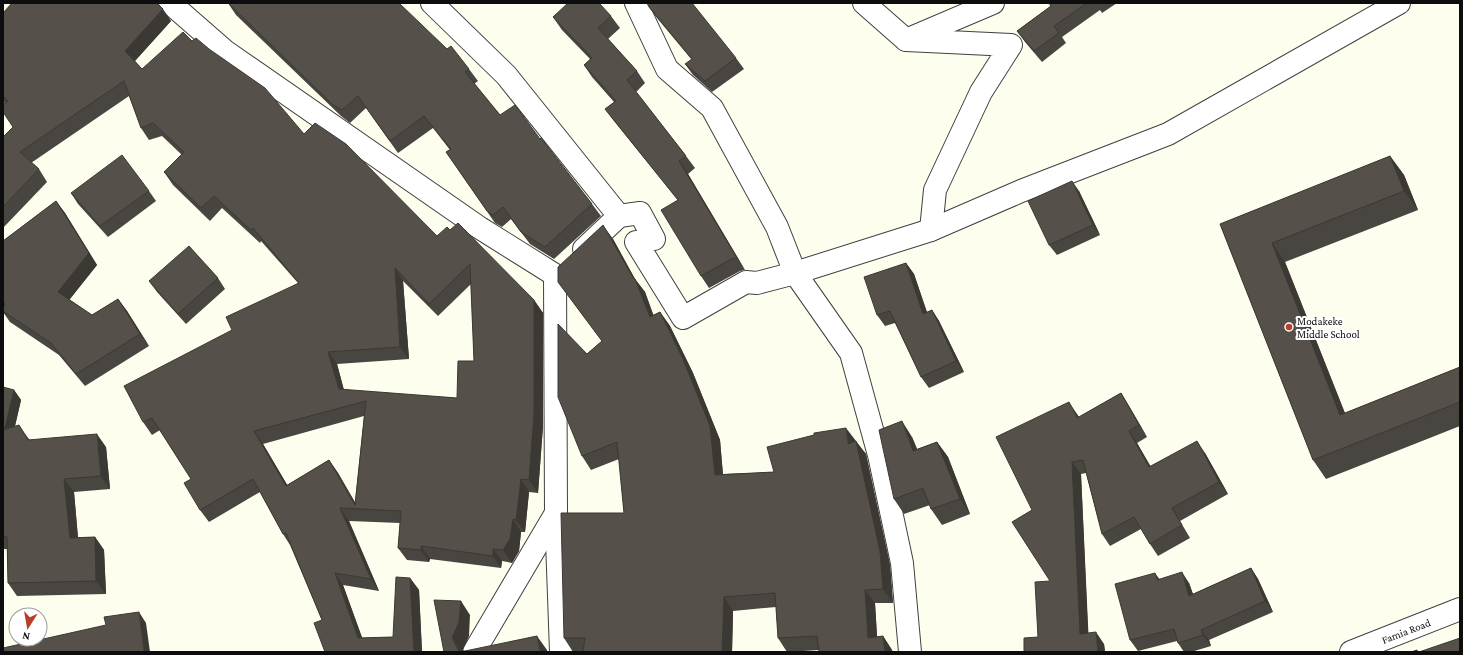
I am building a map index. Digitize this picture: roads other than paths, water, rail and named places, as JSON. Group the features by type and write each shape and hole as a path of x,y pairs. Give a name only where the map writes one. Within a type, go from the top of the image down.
{"street":[{"path":"170,3 225,51 480,228 555,275"},
{"path":"432,3 506,75 619,216"},
{"path":"636,3 667,69 712,108 777,227 795,273 851,353 879,456 902,563 910,652"},
{"path":"864,3 906,40 1011,45 981,92 935,190 931,230"},
{"path":"906,40 993,3"},
{"path":"561,652 556,513 555,275 619,216 640,213 654,239 636,242 683,318 746,282 757,283 795,273 931,230 1022,191 1168,134 1399,3"},
{"path":"474,652 556,513"},
{"name":"Famia Road","path":"1351,652 1460,609"}],"place":[{"name":"Modakeke Middle School","path":"1289,327"}]}
